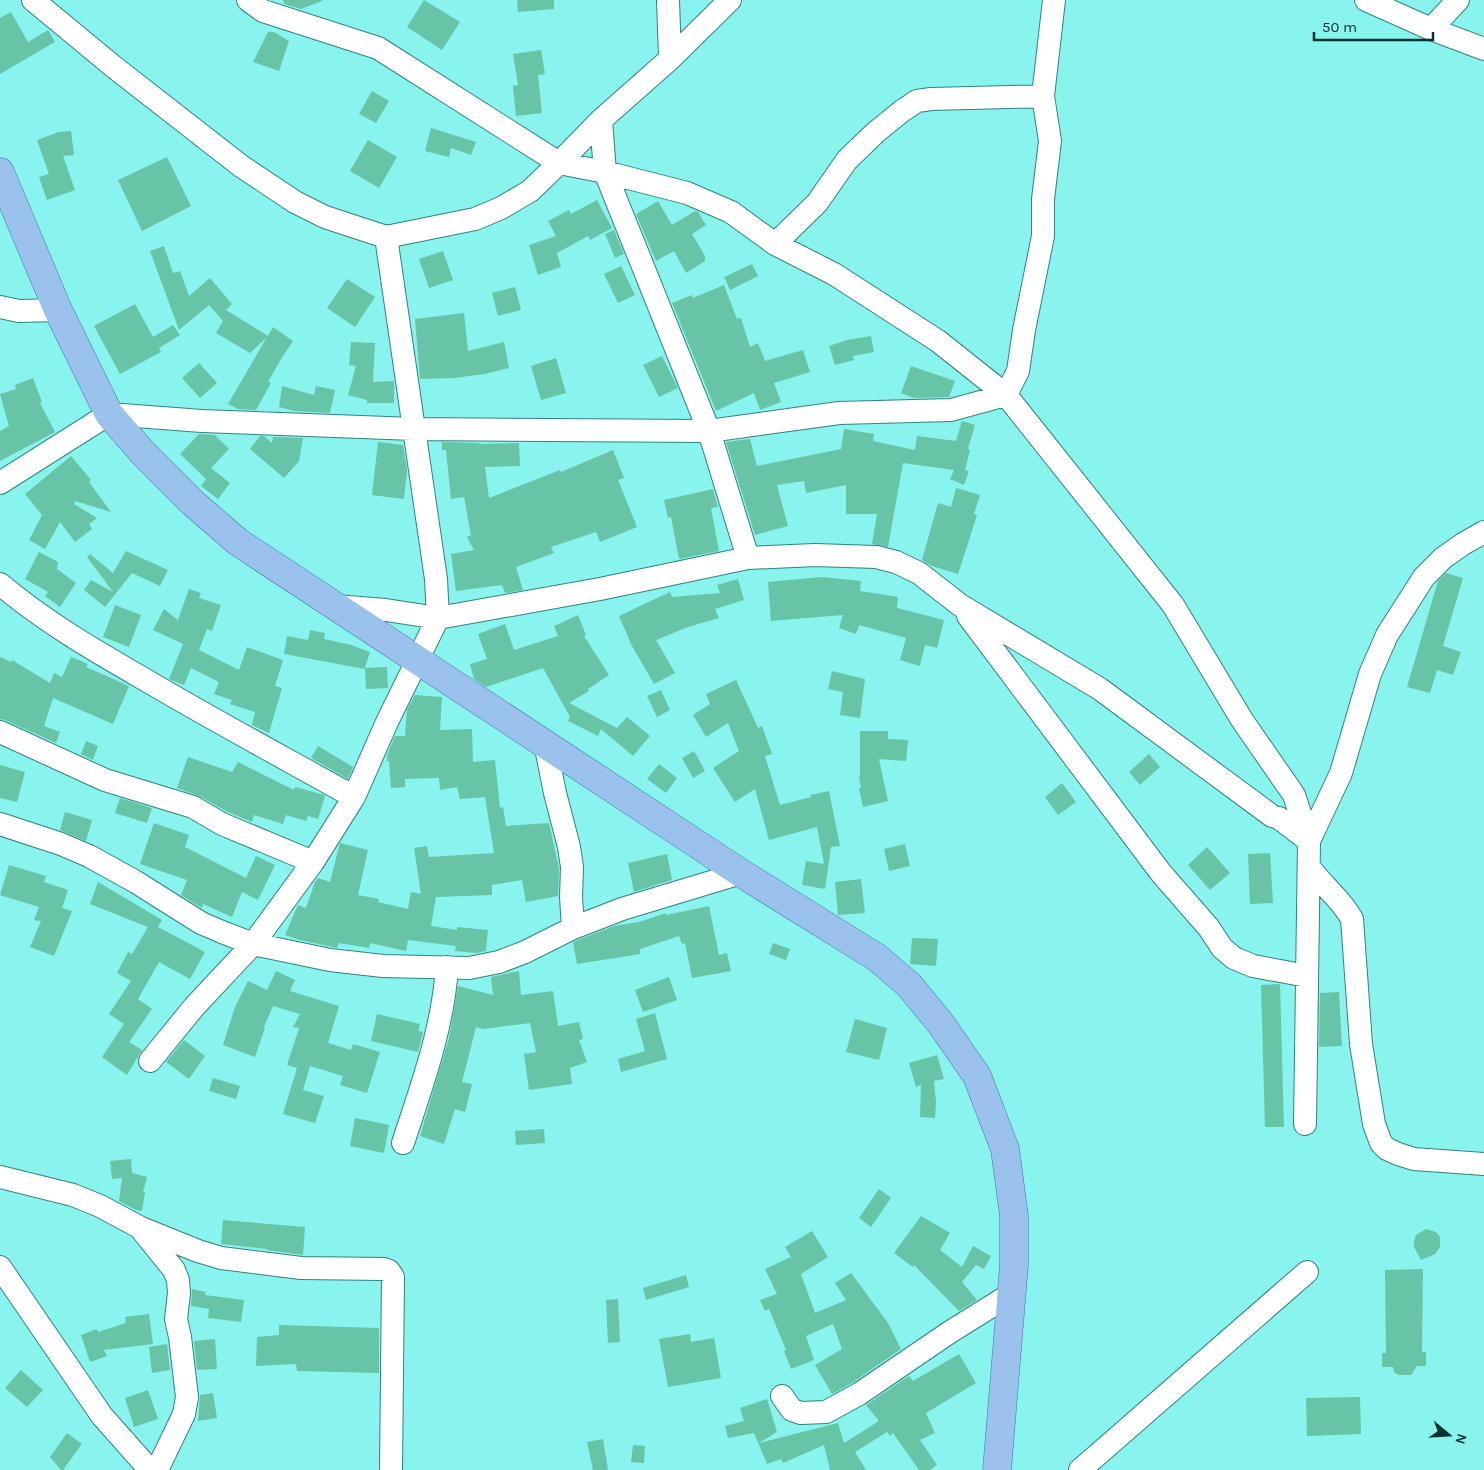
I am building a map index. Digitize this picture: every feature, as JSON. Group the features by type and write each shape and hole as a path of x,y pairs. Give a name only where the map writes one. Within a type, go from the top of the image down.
{"main road":[{"path":"0,172 58,310 109,414 143,453 187,497 238,542 741,874 876,957 909,985 941,1024 976,1076 1005,1149 1014,1216 1014,1265 997,1470"}],"street":[{"path":"32,0 241,166 295,202 325,217 386,237 475,219 501,208 530,191 601,120 670,59 730,0"},
{"path":"248,0 263,11 378,48 560,163 643,180 696,197 731,212 775,244 834,274 931,336 1006,395 1173,605 1242,720 1294,795 1309,841 1310,868 1305,1124"},
{"path":"668,0 670,59"},
{"path":"0,483 109,414 202,421 414,429 709,431 839,413 951,410 1006,395 1018,371 1024,330 1043,236 1043,199 1050,141 1043,96 1054,0"},
{"path":"1366,0 1431,29 1484,49"},
{"path":"1431,29 1458,0"},
{"path":"775,244 817,203 847,160 876,132 902,111 918,102 930,98 1043,96"},
{"path":"601,120 605,172 709,431 748,558"},
{"path":"150,1061 194,1007 252,944 313,862 354,797 387,722 438,618 436,579 386,237"},
{"path":"0,307 19,310 58,310"},
{"path":"1309,841 1342,773 1370,674 1387,635 1424,576 1443,558 1462,544 1484,532"},
{"path":"336,606 386,610 438,618 600,590 748,558 815,555 876,557 896,562 919,573 960,605 1100,689 1272,816 1279,818 1309,841"},
{"path":"0,584 23,603 81,643 354,797"},
{"path":"960,605 1161,873 1208,928 1222,948 1234,958 1253,966 1307,976"},
{"path":"0,732 105,780 193,807 222,824 313,862"},
{"path":"545,743 569,847 572,868 573,928"},
{"path":"0,824 61,844 89,856 136,882 201,923 252,944 330,960 383,966 469,968 499,962 525,952 573,928 622,910 741,874"},
{"path":"1310,868 1318,879 1346,906 1352,919 1360,1044 1374,1124 1381,1143 1387,1149 1414,1159 1484,1164"},
{"path":"403,1142 439,1026 446,992 447,967"},
{"path":"0,1177 72,1195 100,1206 140,1228 221,1258 301,1268 384,1269 389,1271 393,1277 391,1470"},
{"path":"140,1228 174,1270 178,1280 179,1293 176,1319 187,1397 184,1414 157,1470"},
{"path":"0,1267 102,1416 150,1470"},
{"path":"1080,1470 1307,1272"},
{"path":"782,1396 792,1410 801,1413 826,1412 859,1394 950,1332 1011,1294"}],"building":[{"path":"283,0 322,1 301,9 284,4"},
{"path":"424,0 460,22 442,50 407,27"},
{"path":"517,0 554,0 554,9 518,12"},
{"path":"11,12 28,42 48,30 55,42 0,74 0,18"},
{"path":"268,32 274,32 289,41 279,71 253,62"},
{"path":"541,50 545,74 538,75 542,113 516,116 513,86 518,85 513,54"},
{"path":"372,91 389,101 376,123 359,114"},
{"path":"431,128 476,142 471,155 451,148 449,157 425,151"},
{"path":"71,131 74,155 63,156 75,190 47,200 39,177 49,174 37,140 59,132"},
{"path":"368,140 397,157 379,188 350,171"},
{"path":"167,157 191,206 142,231 118,180"},
{"path":"597,200 612,228 590,240 588,236 557,253 561,267 538,275 529,245 556,236 548,221 569,210 571,214"},
{"path":"658,201 672,225 695,211 698,212 706,225 692,234 705,256 705,261 686,273 674,251 656,261 636,214"},
{"path":"614,230 624,254 615,258 605,234"},
{"path":"164,246 173,273 180,271 189,296 210,278 232,304 226,310 268,336 273,327 293,341 268,382 271,383 256,410 238,409 228,404 267,337 250,353 216,333 223,321 209,305 179,330 150,251"},
{"path":"443,251 453,280 429,288 419,259"},
{"path":"752,264 758,276 730,290 724,277"},
{"path":"621,266 635,295 618,303 604,274"},
{"path":"347,279 375,297 355,327 327,308"},
{"path":"724,285 737,319 741,318 750,347 758,343 765,361 803,350 810,372 774,383 781,402 760,410 754,393 716,411 672,303 692,295 693,298"},
{"path":"515,287 521,310 498,316 492,293"},
{"path":"135,304 153,337 173,325 180,335 159,348 161,352 120,374 94,326"},
{"path":"464,313 468,351 504,342 509,368 485,374 454,378 420,379 415,319"},
{"path":"871,336 874,352 853,356 854,360 835,365 829,346 847,340"},
{"path":"351,342 375,343 373,382 394,381 394,403 367,403 367,400 348,395 356,366 349,365"},
{"path":"662,356 678,388 659,397 643,365"},
{"path":"556,358 566,393 541,400 531,366"},
{"path":"199,363 217,383 200,398 182,378"},
{"path":"911,366 955,381 949,397 914,398 901,393"},
{"path":"33,378 42,402 40,403 55,432 0,461 0,431 9,426 0,394 16,389 15,385"},
{"path":"282,386 314,395 316,386 335,390 330,413 294,411 279,407"},
{"path":"962,421 975,425 968,449 970,450 965,470 969,471 964,485 950,479 954,470 903,463 888,547 872,544 877,514 846,514 846,485 806,493 804,481 777,485 788,526 755,535 726,442 750,439 757,466 841,449 844,429 874,434 873,441 915,450 917,436 956,441"},
{"path":"199,434 215,435 229,449 211,468 230,483 218,499 201,486 206,479 180,454"},
{"path":"260,436 264,436 272,443 273,437 303,438 299,461 284,478 250,449"},
{"path":"378,442 403,445 407,470 404,499 372,495"},
{"path":"442,442 479,444 519,443 520,466 485,467 489,498 560,470 561,472 613,450 624,478 618,480 637,527 600,542 596,532 551,547 554,553 516,567 523,590 505,593 502,585 456,591 451,554 474,550 467,537 471,535 464,497 451,499 446,450 442,450"},
{"path":"71,456 91,480 89,482 111,512 75,501 74,504 97,518 89,524 92,529 75,542 60,522 45,549 29,540 42,515 25,494"},
{"path":"956,488 980,495 974,514 977,515 958,574 932,566 922,560 938,503 951,507"},
{"path":"713,489 718,507 711,508 719,551 679,559 671,517 668,518 664,500"},
{"path":"126,551 168,570 160,586 132,573 105,607 84,590 91,580 113,592 87,557 90,554 113,573"},
{"path":"39,552 58,562 57,569 76,583 60,607 45,596 48,592 25,579"},
{"path":"1446,573 1463,578 1443,646 1461,652 1453,675 1437,670 1430,693 1407,687 1438,581"},
{"path":"822,577 861,581 860,591 898,597 897,608 944,620 937,648 925,645 920,666 900,660 906,638 859,625 856,634 839,628 843,615 771,621 768,582"},
{"path":"738,579 744,600 715,609 719,618 688,627 656,640 675,673 654,684 632,646 619,616 670,592 672,597 720,593 717,585"},
{"path":"189,589 201,593 199,598 221,605 212,631 207,629 199,650 239,670 247,647 283,660 275,686 282,688 269,733 252,725 255,712 230,704 232,700 214,694 219,682 191,668 184,685 169,679 183,644 153,630 164,609 178,620"},
{"path":"115,605 141,615 129,647 103,637"},
{"path":"578,615 586,635 584,636 609,675 588,689 589,691 569,703 617,728 627,717 650,736 633,756 601,729 598,736 568,721 570,717 543,668 486,687 474,679 470,664 487,659 478,634 505,624 514,650 558,636 554,626"},
{"path":"310,630 325,633 324,639 351,645 370,652 365,668 387,667 388,688 366,689 365,669 284,654 287,636 308,640"},
{"path":"0,657 11,662 12,660 50,683 54,673 62,677 71,657 88,664 86,667 129,686 113,724 53,698 44,726 60,732 56,743 0,719"},
{"path":"832,671 865,679 860,718 840,715 843,692 828,689"},
{"path":"736,680 758,728 762,726 772,754 765,756 780,805 829,791 840,846 831,847 825,889 802,885 806,861 824,864 817,827 769,840 755,789 735,802 713,768 739,751 728,723 706,737 693,715 710,704 706,694"},
{"path":"661,690 670,710 657,717 647,696"},
{"path":"415,695 442,697 440,730 472,729 473,762 495,760 500,808 503,807 506,826 549,823 559,868 558,896 526,902 522,880 492,885 492,895 436,897 431,926 457,930 457,927 488,930 486,951 476,953 455,951 456,946 408,940 406,951 370,943 369,948 339,943 337,948 285,935 298,905 306,908 318,878 330,882 340,843 368,850 358,895 379,899 378,902 408,909 411,892 421,894 414,848 427,846 429,857 494,853 485,797 460,799 457,787 440,790 439,778 405,779 405,787 391,788 387,755 395,736 405,736 407,710"},
{"path":"860,731 888,731 888,739 908,740 906,761 879,759 888,801 863,807 859,789 861,788 859,776"},
{"path":"86,741 98,746 93,760 81,754"},
{"path":"318,746 353,767 348,779 311,758"},
{"path":"694,751 705,771 693,778 682,758"},
{"path":"1149,754 1160,767 1140,785 1129,772"},
{"path":"188,757 232,772 238,762 294,790 295,787 324,795 318,819 308,816 306,821 286,815 283,824 254,815 252,822 228,812 199,796 177,788"},
{"path":"659,764 677,778 666,793 647,779"},
{"path":"0,765 25,772 17,802 0,798"},
{"path":"1062,783 1076,802 1058,815 1045,797"},
{"path":"120,798 152,808 147,823 115,813"},
{"path":"65,812 92,820 86,841 60,830"},
{"path":"154,823 189,835 185,847 246,878 256,856 275,865 258,900 242,892 232,917 203,904 202,908 181,895 187,880 140,864"},
{"path":"905,844 910,866 889,871 884,849"},
{"path":"1207,847 1230,873 1210,890 1188,865"},
{"path":"1270,853 1273,903 1250,904 1248,854"},
{"path":"667,854 672,880 634,892 628,863"},
{"path":"9,865 46,876 44,882 68,890 62,908 72,911 54,956 30,947 41,921 34,920 39,907 0,895"},
{"path":"861,879 865,913 838,915 835,882"},
{"path":"98,882 162,920 158,927 205,952 190,979 159,962 138,999 152,1009 129,1042 142,1050 127,1075 102,1057 124,1024 109,1014 131,981 117,973 128,952 132,954 148,927 90,904"},
{"path":"709,906 719,955 727,953 731,971 692,978 685,943 682,944 679,936 640,949 640,954 577,964 573,942 614,926 639,922 666,913 666,915"},
{"path":"912,938 938,939 936,966 910,964"},
{"path":"773,943 790,949 786,960 769,954"},
{"path":"276,971 295,980 290,991 339,1006 328,1043 351,1050 353,1044 380,1052 367,1093 340,1085 343,1076 310,1066 303,1090 324,1096 315,1123 283,1114 297,1068 287,1065 299,1028 293,1027 300,1014 273,1006 255,1057 223,1045 235,1007 248,981 267,990"},
{"path":"519,971 521,995 553,991 558,1026 579,1022 583,1039 579,1040 587,1062 570,1068 572,1084 529,1090 524,1054 536,1052 530,1023 483,1029 476,1027 462,1082 472,1084 465,1112 455,1109 444,1144 420,1136 449,1038 458,986 493,995 491,977"},
{"path":"669,977 677,1000 643,1012 635,990"},
{"path":"1280,984 1284,1127 1265,1127 1261,985"},
{"path":"1339,992 1342,1046 1319,1047 1320,993"},
{"path":"655,1013 667,1059 621,1072 618,1059 645,1051 636,1019"},
{"path":"377,1014 420,1024 418,1031 423,1032 418,1052 371,1041"},
{"path":"855,1019 887,1028 879,1060 846,1052"},
{"path":"184,1040 205,1056 189,1079 166,1062"},
{"path":"937,1055 944,1079 934,1081 935,1118 920,1117 921,1085 916,1087 909,1063"},
{"path":"213,1078 240,1086 236,1099 209,1091"},
{"path":"355,1118 389,1125 384,1153 350,1146"},
{"path":"544,1129 545,1143 516,1145 515,1131"},
{"path":"131,1159 132,1173 147,1177 143,1192 145,1192 142,1211 119,1201 122,1178 112,1179 110,1161"},
{"path":"879,1189 891,1198 871,1227 859,1218"},
{"path":"921,1216 950,1233 940,1250 962,1267 973,1246 991,1256 984,1269 976,1265 962,1282 977,1300 959,1311 914,1265 913,1267 894,1253"},
{"path":"223,1220 305,1227 303,1255 221,1244"},
{"path":"1426,1229 1436,1232 1440,1237 1440,1247 1435,1254 1421,1260 1414,1247 1414,1241 1416,1235"},
{"path":"812,1231 828,1257 801,1274 815,1313 846,1300 835,1283 851,1273 888,1323 901,1349 852,1383 832,1394 815,1365 842,1349 833,1324 806,1336 814,1360 791,1369 784,1351 786,1350 769,1309 765,1311 760,1300 777,1294 765,1269 791,1257 785,1247"},
{"path":"1423,1269 1422,1352 1426,1352 1426,1366 1417,1366 1411,1375 1399,1375 1394,1372 1393,1367 1382,1367 1382,1353 1386,1353 1385,1270"},
{"path":"686,1275 689,1287 646,1300 643,1288"},
{"path":"192,1289 206,1292 205,1295 244,1300 241,1322 208,1318 209,1309 191,1306"},
{"path":"618,1299 620,1342 608,1343 606,1300"},
{"path":"149,1314 153,1344 104,1350 107,1356 90,1362 81,1335 97,1329 98,1332 126,1323 125,1317"},
{"path":"279,1325 379,1328 379,1373 297,1371 296,1364 256,1366 257,1337 279,1335"},
{"path":"690,1334 691,1342 714,1338 721,1378 668,1387 659,1339"},
{"path":"215,1339 217,1369 197,1370 194,1341"},
{"path":"167,1344 170,1370 152,1373 149,1347"},
{"path":"959,1354 976,1383 926,1413 935,1433 920,1440 937,1465 930,1470 919,1470 893,1433 890,1436 887,1432 855,1452 866,1470 830,1470 824,1445 783,1463 781,1459 767,1464 754,1433 728,1438 725,1426 744,1421 740,1408 767,1399 777,1432 759,1443 838,1423 844,1443 879,1421 866,1405 909,1376 913,1381"},
{"path":"21,1370 43,1390 27,1407 5,1388"},
{"path":"148,1390 158,1419 134,1427 125,1398"},
{"path":"213,1393 217,1418 198,1421 200,1395"},
{"path":"1360,1397 1361,1434 1307,1436 1306,1398"},
{"path":"67,1433 82,1444 63,1470 61,1470 50,1457"},
{"path":"603,1439 608,1470 593,1470 587,1442"},
{"path":"633,1445 645,1446 644,1463 631,1462"}]}
